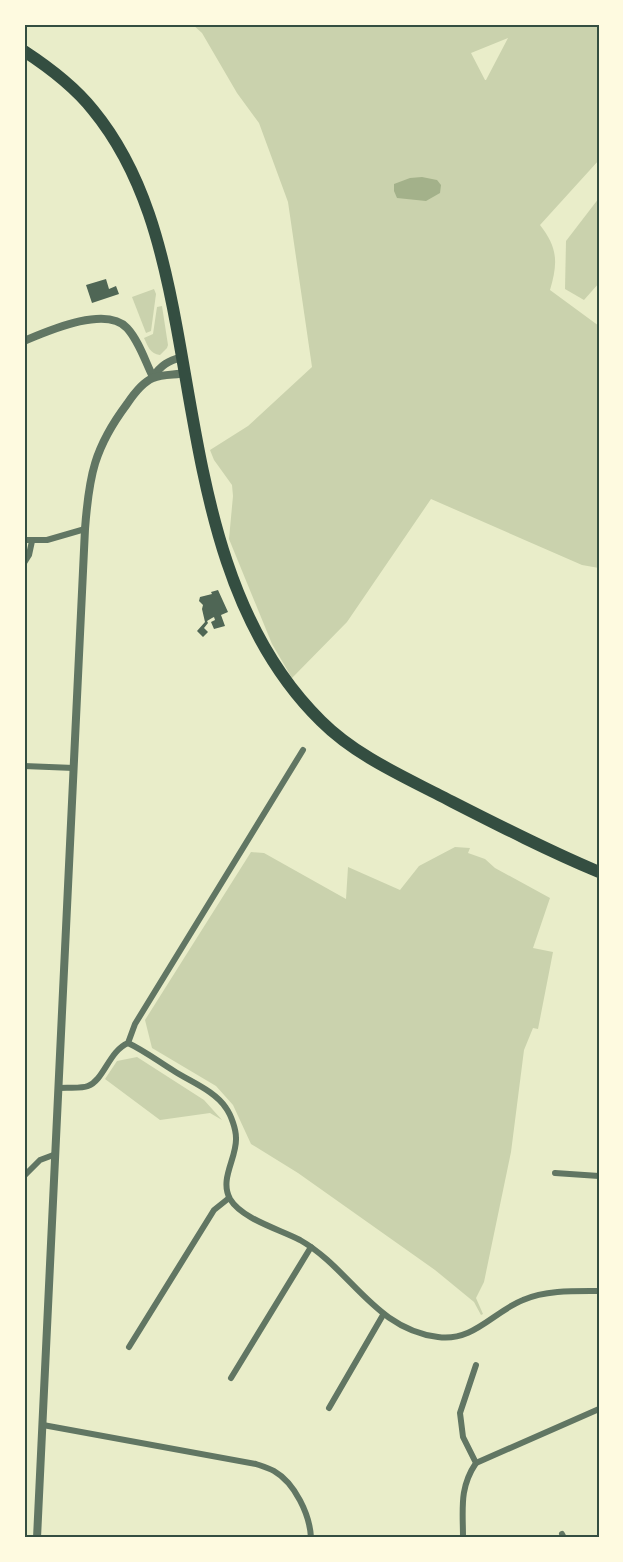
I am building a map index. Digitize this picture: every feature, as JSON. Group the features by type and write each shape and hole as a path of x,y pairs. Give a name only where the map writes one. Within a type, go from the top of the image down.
{"highway":[{"path":"24,51 77,92 104,123 128,163 144,199 164,262 207,483 226,559 239,596 267,654 291,687 334,733 370,758 514,834 599,872"}],"street":[{"path":"24,341 59,327 109,318 126,326 136,341 153,378"},
{"path":"37,1538 89,482 101,443 130,400 153,378 159,368 168,361 182,357"},
{"path":"153,378 185,373"},
{"path":"24,540 47,540 85,529"},
{"path":"24,563 29,555 32,541"},
{"path":"59,1088 88,1086 121,1046 128,1043 135,1024 303,750"},
{"path":"24,766 74,768"},
{"path":"128,1043 200,1086 226,1107 236,1138 226,1179 229,1198 246,1215 284,1231 311,1247 331,1262 365,1299 395,1322 422,1334 451,1338 472,1332 500,1312 530,1297 542,1294 599,1291"},
{"path":"24,1176 40,1160 56,1155"},
{"path":"555,1173 599,1176"},
{"path":"129,1347 209,1217 229,1198"},
{"path":"231,1378 311,1247"},
{"path":"329,1408 383,1315"},
{"path":"476,1365 460,1413 463,1437 476,1463"},
{"path":"463,1538 463,1490 468,1475 476,1463 599,1409"},
{"path":"43,1425 256,1464 276,1472 291,1486 303,1505 311,1530 311,1538"}],"shaded area":[{"path":"192,24 599,24 599,160 540,225 550,241 555,256 550,290 599,326 599,568 582,565 431,499 347,622 292,678 272,644 229,539 232,485 214,460 210,450 248,426 312,367 288,202 259,123 237,93 202,33","holes":["508,38 486,80 471,53"]},
{"path":"422,177 437,180 441,185 440,193 426,201 397,198 394,184 410,178"},
{"path":"599,198 599,283 584,300 565,289 566,241"},
{"path":"154,289 156,294 151,331 146,333 132,297"},
{"path":"162,306 168,345 160,355 148,347 144,338 153,334 157,307"},
{"path":"455,847 470,848 468,853 485,859 495,868 550,898 533,948 553,952 538,1029 533,1028 524,1050 511,1152 484,1282 476,1298 483,1314 481,1315 474,1302 435,1270 298,1173 251,1144 233,1105 216,1086 152,1048 145,1020 251,852 264,853 346,899 348,867 400,890 419,866"},
{"path":"137,1057 204,1100 222,1120 210,1113 160,1120 105,1079 117,1061"}],"building":[{"path":"106,279 109,289 116,286 119,294 92,303 86,285"},
{"path":"218,590 228,612 221,615 225,626 214,629 211,622 215,620 214,617 207,621 204,628 208,632 203,637 197,631 205,622 200,597"}]}
